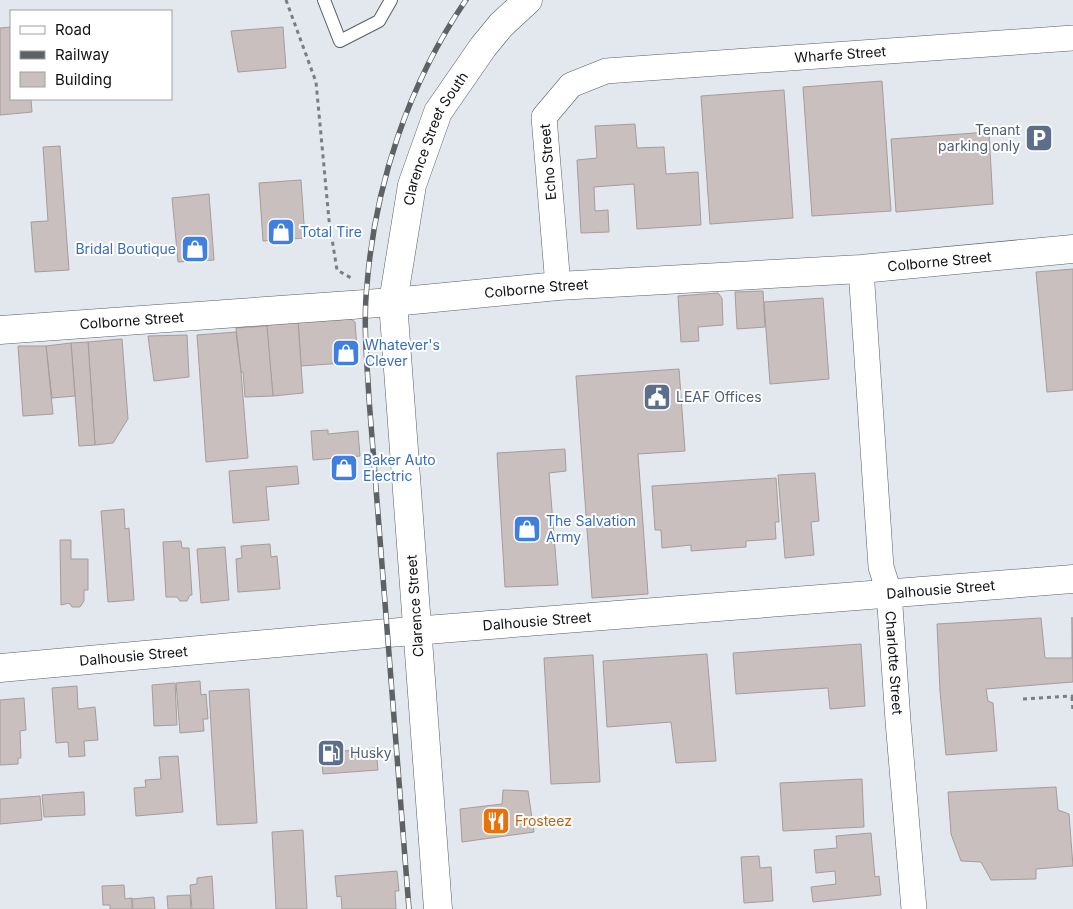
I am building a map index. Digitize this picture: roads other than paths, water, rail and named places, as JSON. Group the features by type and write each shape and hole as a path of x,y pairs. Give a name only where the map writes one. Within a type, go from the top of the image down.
{"main road":[{"name":"Clarence Street South","path":"393,302 412,185 438,112 501,25 528,0"},
{"name":"Colborne Street","path":"0,330 393,302 558,286 860,269 1073,249"},
{"name":"Clarence Street","path":"393,302 438,909"},
{"name":"Dalhousie Street","path":"0,668 1073,578"}],"street":[{"name":"Wharfe Street","path":"606,71 1073,38"},
{"name":"Echo Street","path":"558,286 544,117 571,85 606,71"},
{"name":"Charlotte Street","path":"860,269 881,567 889,592 914,909"}],"lane":[{"path":"324,0 340,41 379,21 391,0"}],"railway":[{"path":"409,909 369,399 365,314 371,247 387,172 398,136 428,65 466,0"}],"place":[{"name":"Tenant parking only","path":"1039,138"},
{"name":"Total Tire","path":"281,232"},
{"name":"Bridal Boutique","path":"195,249"},
{"name":"Whatever's Clever","path":"346,353"},
{"name":"LEAF Offices","path":"657,397"},
{"name":"Baker Auto Electric","path":"344,468"},
{"name":"The Salvation Army","path":"527,529"},
{"name":"Husky","path":"331,753"},
{"name":"Frosteez","path":"496,821"}]}
